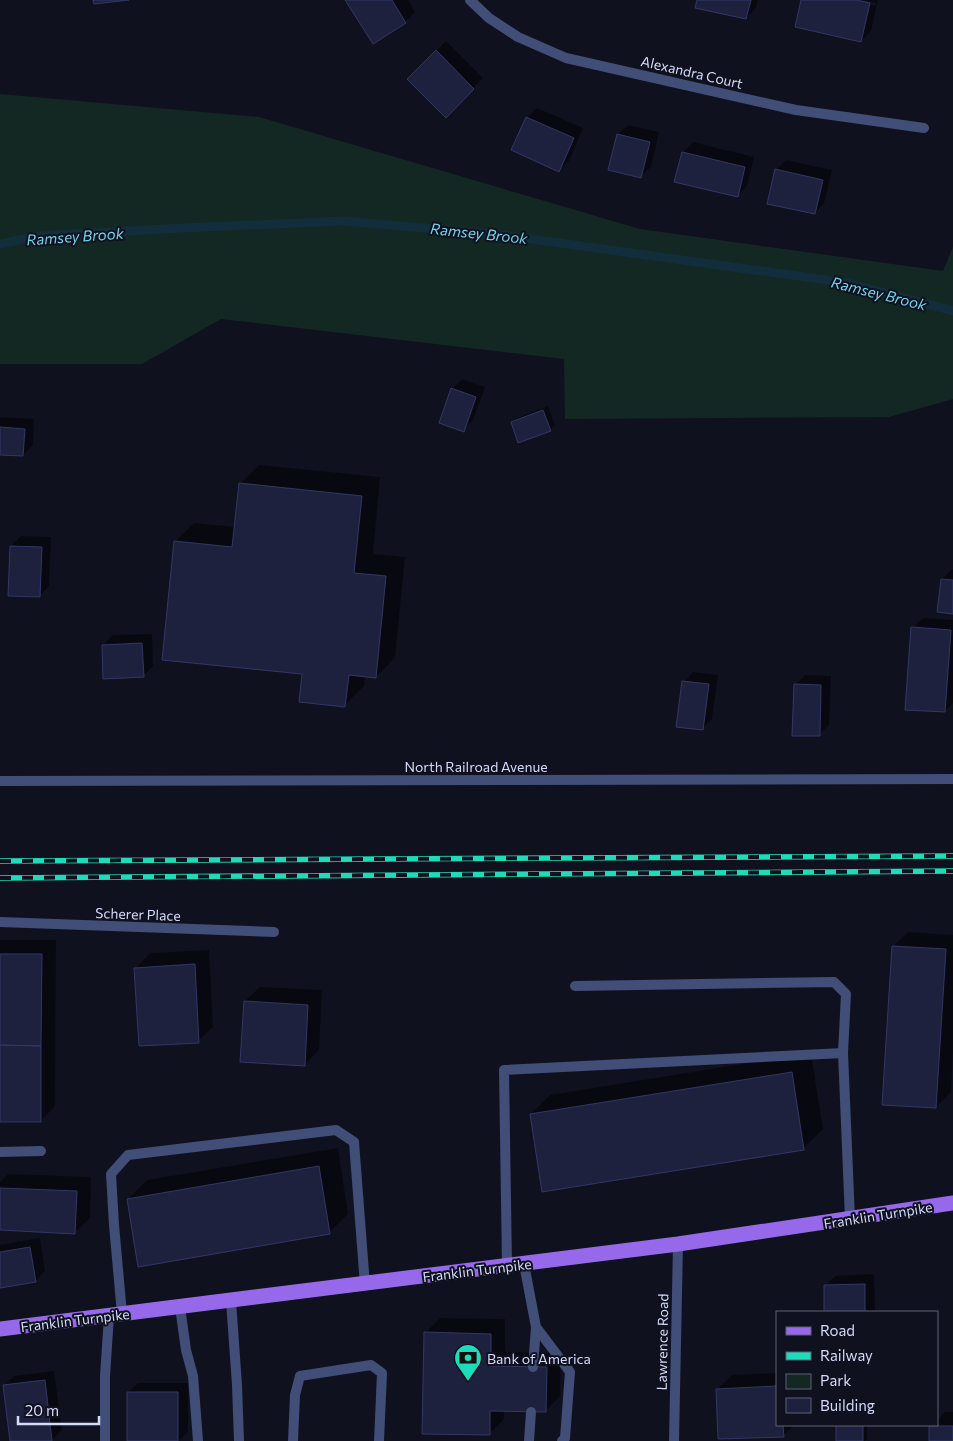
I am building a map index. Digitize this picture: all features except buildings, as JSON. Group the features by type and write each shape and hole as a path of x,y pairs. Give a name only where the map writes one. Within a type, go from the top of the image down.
{"main road":[{"name":"Franklin Turnpike","path":"0,1329 365,1285 678,1244 953,1203"}],"street":[{"name":"Alexandra Court","path":"470,0 489,18 518,38 566,58 796,110 924,128"},
{"name":"North Railroad Avenue","path":"0,781 953,779"},
{"name":"Scherer Place","path":"0,922 274,932"},
{"path":"575,986 834,982 846,994 843,1053 850,1219"},
{"path":"507,1266 504,1070 843,1053"},
{"path":"105,1441 105,1376 116,1315 111,1174 128,1154 336,1130 354,1142 365,1285"},
{"path":"0,1152 41,1151"},
{"name":"Lawrence Road","path":"674,1441 678,1244"},
{"path":"524,1264 536,1327 534,1367"},
{"path":"231,1301 239,1441"},
{"path":"180,1307 186,1350 193,1376 198,1441"},
{"path":"536,1327 570,1372 565,1438 562,1441"},
{"path":"293,1441 295,1395 300,1376 371,1365 382,1373 380,1441"},
{"path":"529,1441 531,1412"}],"green space":[{"path":"0,94 259,117 640,229 943,271 953,247 953,399 889,417 565,419 564,359 221,319 142,364 0,364"}],"waterway":[{"name":"Ramsey Brook","path":"0,244 37,236 343,221 495,234 848,283 953,311"}],"railway":[{"path":"0,861 953,856"},
{"path":"0,878 953,871"}],"place":[{"name":"Bank of America","path":"468,1382"}]}
